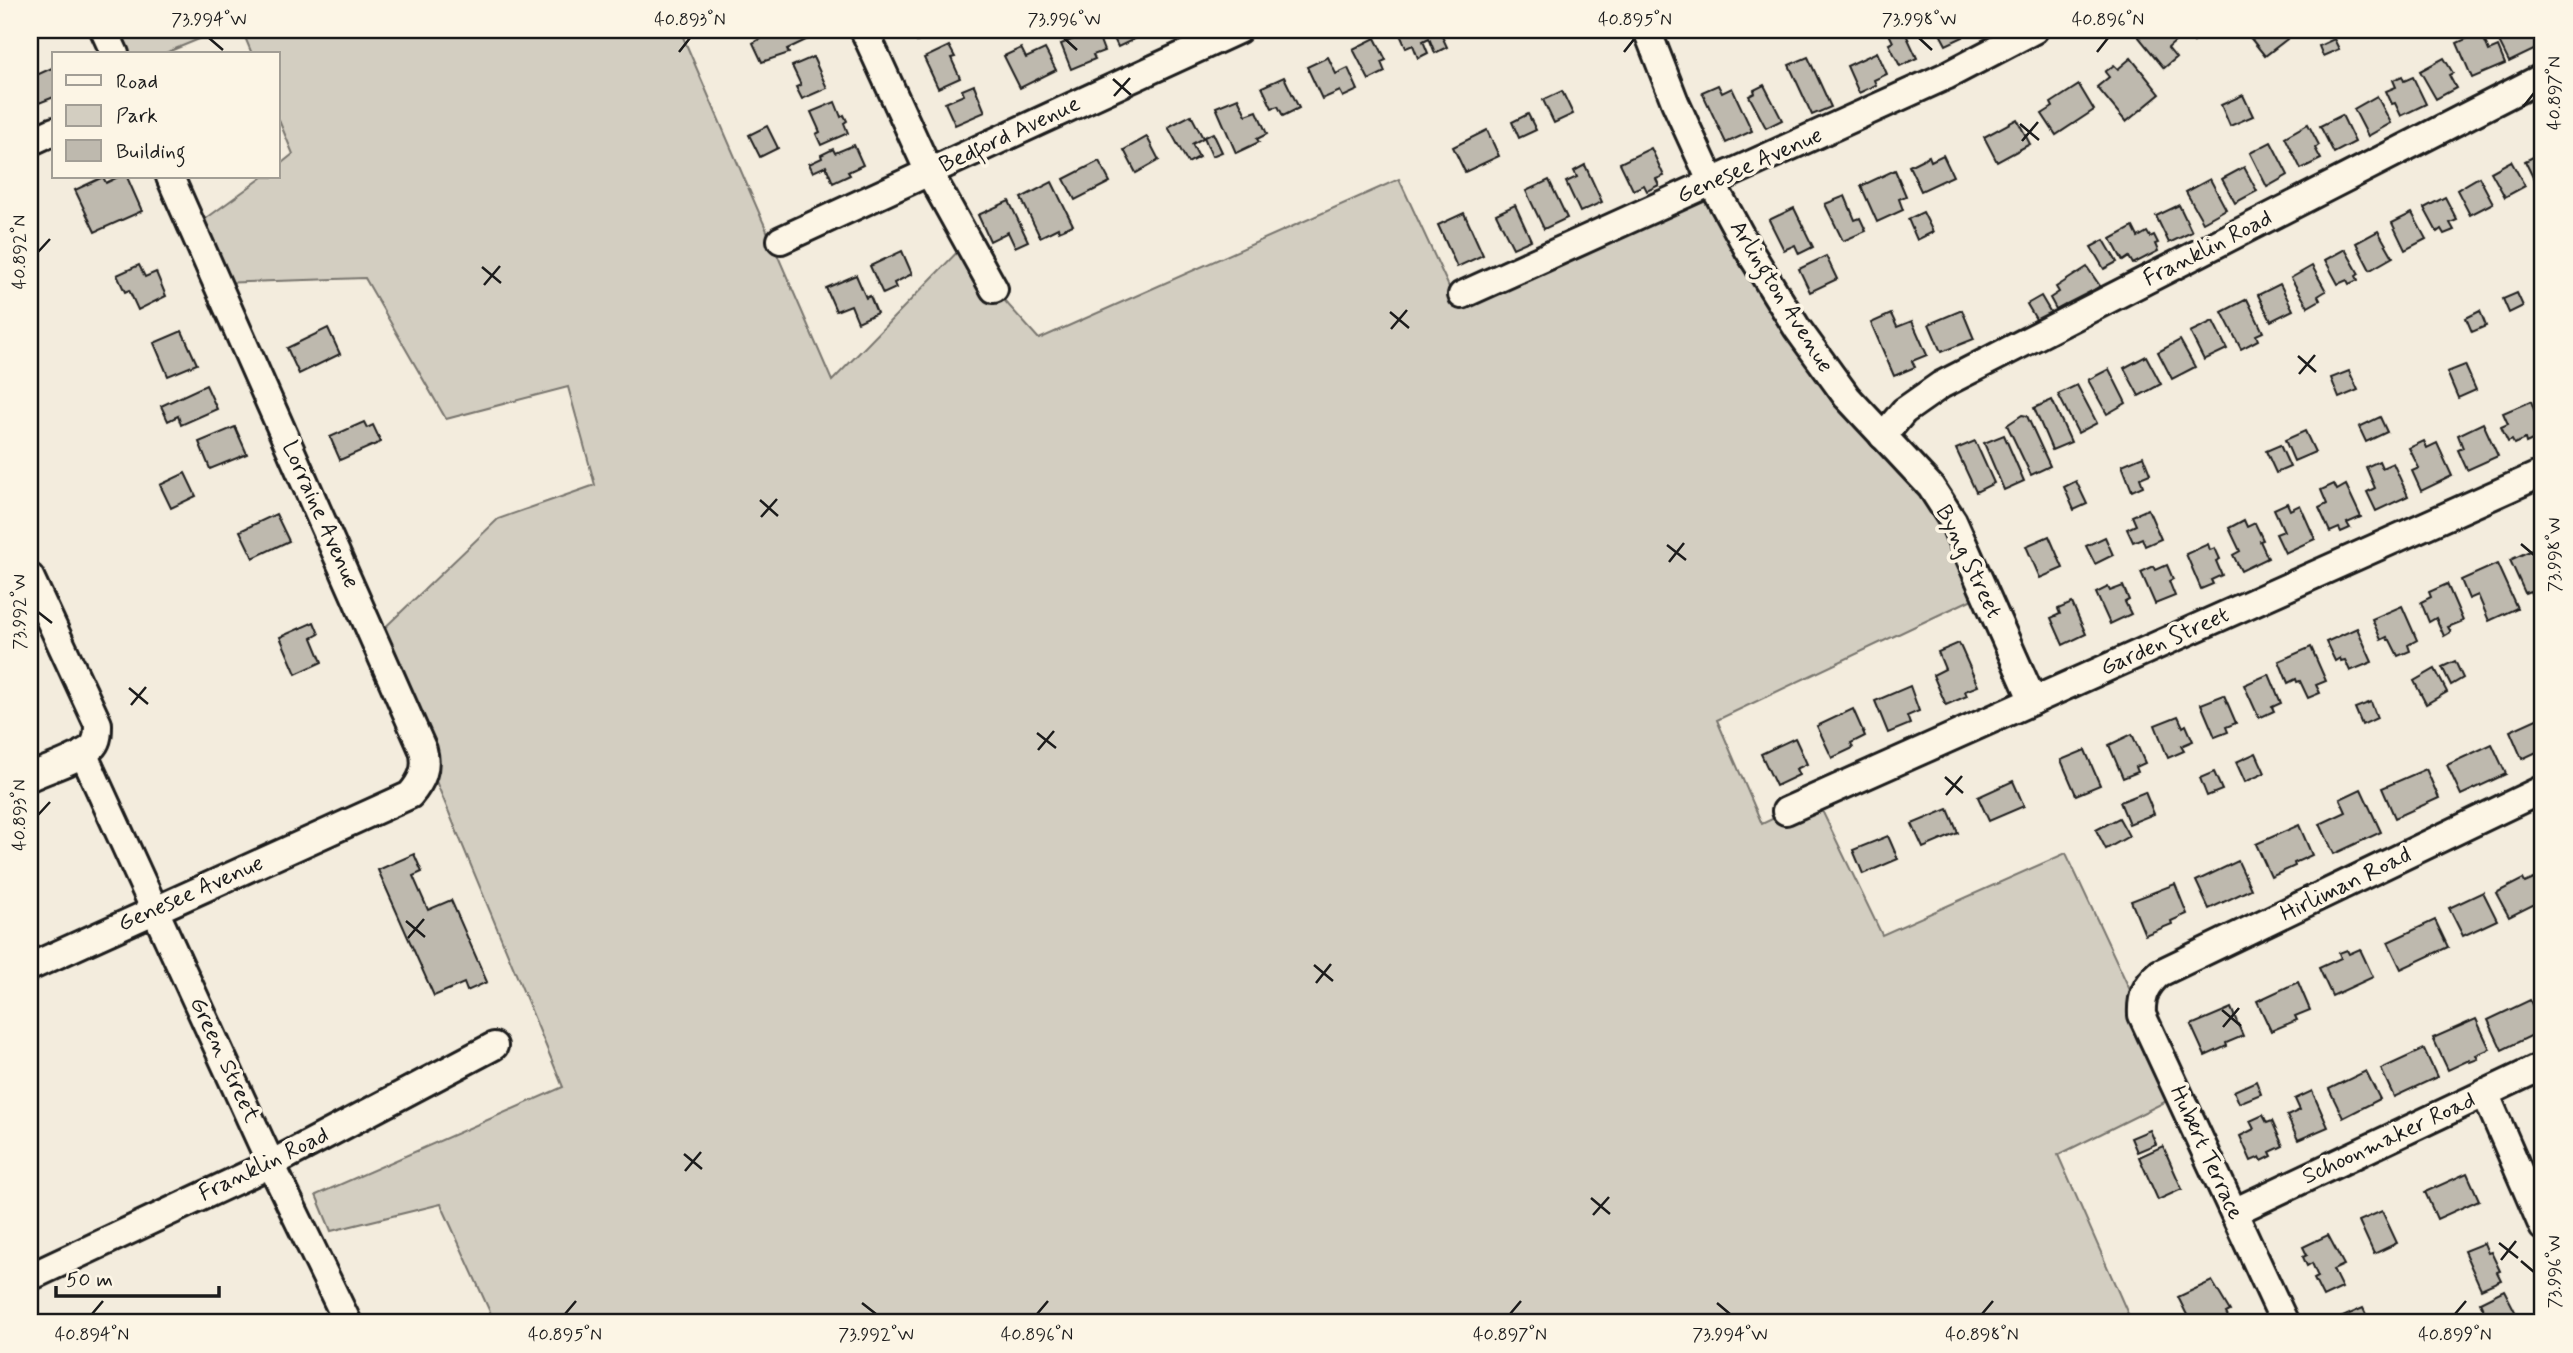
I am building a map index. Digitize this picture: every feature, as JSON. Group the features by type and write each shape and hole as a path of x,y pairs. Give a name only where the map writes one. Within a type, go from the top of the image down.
{"street":[{"path":"104,30 114,52"},
{"path":"864,30 929,172 994,289"},
{"name":"Bedford Avenue","path":"781,240 1238,30"},
{"name":"Arlington Avenue","path":"1647,30 1675,102 1712,183 1748,249 1797,328 1847,397 1884,436"},
{"name":"Genesee Avenue","path":"1462,296 1946,76 2034,30"},
{"name":"Franklin Road","path":"1884,436 1904,411 1941,385 2543,77"},
{"path":"30,142 52,132"},
{"name":"Lorraine Avenue","path":"170,178 423,750 425,771 420,783 410,795 352,822"},
{"name":"Byng Street","path":"1884,436 1931,487 1953,521 2033,701"},
{"name":"Garden Street","path":"1786,811 2543,473"},
{"path":"30,578 97,724 98,735 93,745 82,753 30,777"},
{"name":"Green Street","path":"82,753 271,1164 348,1323"},
{"name":"Hirliman Road","path":"2149,982 2160,973 2543,789"},
{"name":"Genesee Avenue","path":"30,967 352,822"},
{"name":"Hubert Terrace","path":"2149,982 2141,999 2142,1015 2285,1323"},
{"name":"Franklin Road","path":"30,1277 271,1164 494,1046"},
{"name":"Schoonmaker Road","path":"2234,1212 2543,1066"},
{"path":"2485,1093 2543,1227"}],"green space":[{"path":"104,30 221,30 168,52 114,52"},
{"path":"242,30 680,30 832,381 968,241 994,289 1039,339 1399,179 1455,300 1712,183 1883,436 1985,593 1717,720 1762,824 1816,798 1882,935 2066,853 2179,1095 2058,1155 2132,1323 495,1323 441,1204 331,1231 316,1195 563,1087 374,638 498,519 595,485 568,387 446,419 365,278 217,283 193,228 262,178 280,178 280,164 293,154 280,123 280,52 251,52"}],"building":[{"path":"774,30 803,30 808,39 787,49 789,53 762,62 753,43"},
{"path":"910,30 937,30 938,31 917,42"},
{"path":"1096,30 1104,51 1093,55 1095,59 1071,69 1061,44"},
{"path":"1110,30 1151,30 1151,31 1118,47"},
{"path":"1398,30 1439,30 1447,47 1435,53 1429,38 1423,41 1428,53 1418,58 1413,45 1406,48"},
{"path":"1887,30 1904,30 1917,58 1900,66 1889,44 1893,42"},
{"path":"1938,30 1960,30 1963,37 1946,45"},
{"path":"2143,30 2166,30 2176,41 2168,48 2176,58 2164,68 2137,35"},
{"path":"2184,30 2208,30 2194,42"},
{"path":"2244,30 2299,30 2265,56"},
{"path":"2493,30 2532,30 2540,47 2509,62"},
{"path":"2481,32 2489,51 2498,47 2505,64 2472,78 2457,43"},
{"path":"1375,38 1386,60 1381,62 1385,72 1369,80 1353,49"},
{"path":"2334,39 2339,49 2323,56 2319,46"},
{"path":"949,46 960,78 938,88 924,58"},
{"path":"1021,48 1026,58 1045,49 1056,70 1020,88 1004,56"},
{"path":"1877,52 1887,74 1874,80 1876,85 1859,93 1847,66"},
{"path":"813,57 827,88 802,99 796,87 801,85 792,66"},
{"path":"1328,57 1336,74 1348,68 1358,90 1343,97 1340,91 1322,99 1307,67"},
{"path":"1808,57 1831,107 1812,115 1789,65"},
{"path":"2131,58 2160,94 2126,122 2097,87 2109,77 2105,72 2114,65 2118,69"},
{"path":"2444,58 2453,73 2449,75 2456,88 2436,99 2420,71"},
{"path":"52,68 52,98 39,103 30,78"},
{"path":"2402,76 2404,81 2413,77 2426,104 2401,116 2386,91 2396,87 2393,80"},
{"path":"1284,77 1299,108 1283,116 1278,106 1272,108 1262,87"},
{"path":"974,85 985,112 955,125 945,103 964,95 962,90"},
{"path":"1718,85 1722,93 1732,88 1752,131 1726,143 1702,92"},
{"path":"1764,85 1782,120 1766,128 1749,96"},
{"path":"2079,85 2094,110 2056,135 2042,114 2053,107 2051,103"},
{"path":"1562,91 1573,114 1554,123 1543,100"},
{"path":"2243,95 2253,116 2230,126 2221,105"},
{"path":"2377,96 2391,123 2368,136 2354,109"},
{"path":"1238,98 1246,115 1257,111 1267,134 1257,139 1259,142 1236,153 1216,107"},
{"path":"835,102 841,117 844,115 847,121 844,123 848,133 821,145 816,134 820,132 811,112"},
{"path":"1528,114 1536,130 1519,138 1512,122"},
{"path":"1191,115 1203,138 1192,144 1199,157 1188,163 1168,127"},
{"path":"2342,115 2355,142 2334,153 2320,126"},
{"path":"2017,119 2030,144 1997,162 1984,137"},
{"path":"2308,124 2319,145 2315,148 2321,159 2301,169 2285,137"},
{"path":"767,126 778,148 760,157 749,135"},
{"path":"1487,130 1499,156 1465,172 1453,147"},
{"path":"1213,133 1222,152 1212,156 1204,137"},
{"path":"1147,137 1159,160 1136,173 1124,150"},
{"path":"2271,142 2288,175 2267,187 2250,153"},
{"path":"854,145 863,165 848,172 850,175 833,183 826,166 813,172 809,164 822,158 821,155 833,149 835,153"},
{"path":"1651,148 1664,176 1656,179 1659,185 1647,191 1644,185 1633,190 1620,163"},
{"path":"2543,152 2543,193 2541,194 2525,161"},
{"path":"1943,155 1953,176 1921,191 1909,166 1929,156 1931,161"},
{"path":"1099,161 1110,182 1075,200 1064,179"},
{"path":"2511,161 2525,186 2505,197 2491,172"},
{"path":"1585,165 1602,202 1580,212 1566,182 1577,177 1574,171"},
{"path":"2244,167 2257,191 2235,203 2222,179"},
{"path":"1895,170 1906,196 1899,199 1903,210 1877,222 1861,186"},
{"path":"2479,177 2493,203 2470,215 2457,190"},
{"path":"101,178 106,183 116,178 127,178 142,211 95,232 75,190"},
{"path":"2210,179 2226,209 2203,222 2186,192"},
{"path":"1549,180 1567,218 1544,229 1526,191"},
{"path":"1052,182 1073,225 1059,231 1058,228 1040,237 1021,198"},
{"path":"1845,196 1855,220 1860,218 1866,231 1843,241 1825,204"},
{"path":"2445,197 2457,220 2450,223 2454,230 2444,234 2441,229 2437,232 2424,208"},
{"path":"1009,201 1028,241 1015,247 1008,232 990,241 978,215"},
{"path":"1515,205 1531,240 1513,248 1496,214"},
{"path":"2179,205 2192,232 2169,243 2156,216"},
{"path":"1794,208 1813,247 1799,254 1795,245 1784,250 1769,220"},
{"path":"1923,212 1933,232 1917,240 1908,219"},
{"path":"1464,213 1483,255 1457,267 1438,225"},
{"path":"2412,213 2426,239 2405,250 2392,223"},
{"path":"2133,227 2138,237 2147,232 2150,237 2154,235 2158,251 2133,264 2129,257 2123,261 2111,239"},
{"path":"2378,231 2393,257 2370,270 2356,243"},
{"path":"2104,240 2117,262 2104,269 2091,247"},
{"path":"2345,249 2359,274 2356,276 2358,280 2349,284 2347,280 2338,284 2325,260"},
{"path":"902,251 912,274 894,283 896,288 883,294 870,266"},
{"path":"1826,256 1837,279 1810,292 1799,269"},
{"path":"139,265 145,277 156,272 166,296 138,310 129,290 125,292 117,275"},
{"path":"2312,266 2326,291 2318,296 2320,300 2308,307 2291,278"},
{"path":"2087,267 2100,286 2067,307 2065,304 2056,309 2050,298 2059,292 2056,287"},
{"path":"856,275 866,298 870,296 877,313 858,322 851,305 836,311 826,288"},
{"path":"2280,284 2293,310 2271,321 2258,295"},
{"path":"2517,293 2523,306 2509,313 2503,299"},
{"path":"2041,296 2051,313 2037,321 2027,304"},
{"path":"2247,299 2263,332 2256,335 2258,340 2241,349 2222,312"},
{"path":"1962,310 1974,339 1941,352 1929,324"},
{"path":"2480,311 2486,326 2472,332 2466,318"},
{"path":"1891,314 1897,327 1912,321 1927,355 1912,361 1915,367 1894,376 1871,323"},
{"path":"2213,321 2227,349 2204,360 2190,332"},
{"path":"328,328 340,354 299,374 287,348"},
{"path":"182,331 197,364 168,376 154,343"},
{"path":"2180,340 2195,367 2172,379 2158,352"},
{"path":"2146,356 2161,384 2139,396 2124,368"},
{"path":"2465,365 2476,390 2458,398 2447,372"},
{"path":"2109,369 2126,403 2107,414 2088,380"},
{"path":"2349,371 2358,390 2339,398 2331,378"},
{"path":"206,385 217,409 181,425 178,416 168,421 161,406"},
{"path":"2077,385 2097,423 2078,433 2058,394"},
{"path":"2052,400 2071,442 2052,450 2034,408"},
{"path":"2531,401 2543,435 2526,443 2525,439 2514,444 2512,440 2508,442 2501,427 2508,424 2503,413"},
{"path":"2022,415 2027,416 2050,466 2031,475 2007,425"},
{"path":"2380,417 2387,432 2366,442 2359,427"},
{"path":"364,422 367,428 373,425 381,442 340,460 330,437"},
{"path":"2483,423 2498,456 2467,470 2458,450 2463,448 2458,435"},
{"path":"235,427 247,454 210,469 199,442"},
{"path":"2305,431 2315,452 2294,461 2285,440"},
{"path":"2004,435 2024,481 2004,490 1984,443"},
{"path":"1975,441 1994,483 1976,492 1956,449"},
{"path":"2424,441 2427,448 2437,443 2452,476 2421,491 2412,471 2419,468 2409,448"},
{"path":"2280,445 2290,467 2276,473 2266,451"},
{"path":"2143,456 2150,474 2140,478 2143,486 2132,491 2122,465"},
{"path":"2379,461 2382,468 2393,463 2408,496 2376,511 2367,492 2375,488 2366,467"},
{"path":"185,473 196,496 171,508 160,485"},
{"path":"2076,481 2087,504 2074,510 2064,487"},
{"path":"2334,484 2337,490 2346,485 2361,517 2347,523 2350,528 2341,532 2339,528 2330,532 2319,508 2327,504 2321,490"},
{"path":"2287,503 2290,510 2300,505 2315,539 2285,553 2276,534 2284,531 2274,509"},
{"path":"2148,509 2161,539 2145,546 2142,538 2133,542 2127,529 2136,525 2132,516"},
{"path":"276,514 289,541 253,558 240,531"},
{"path":"2244,520 2247,527 2255,523 2268,558 2241,571 2233,555 2240,551 2229,528"},
{"path":"2049,536 2063,568 2040,578 2026,546"},
{"path":"2105,537 2113,555 2095,564 2086,546"},
{"path":"2208,544 2210,550 2215,548 2220,559 2216,561 2222,575 2211,580 2213,584 2201,589 2186,554"},
{"path":"2536,548 2543,562 2543,592 2533,597 2530,591 2525,593 2510,560"},
{"path":"2497,564 2517,608 2489,621 2478,595 2469,599 2461,580"},
{"path":"2167,565 2173,579 2169,581 2175,596 2155,604 2141,572 2154,566 2156,570"},
{"path":"2447,584 2463,621 2448,627 2451,632 2444,636 2436,618 2429,622 2421,602 2431,597 2429,592"},
{"path":"2123,586 2129,600 2125,602 2131,614 2110,624 2096,593 2108,587 2110,591"},
{"path":"2072,603 2086,634 2063,645 2051,618 2060,614 2058,609"},
{"path":"2402,606 2417,640 2408,645 2410,651 2398,656 2387,637 2381,640 2372,619"},
{"path":"314,622 319,634 312,638 322,662 296,674 280,637"},
{"path":"2357,628 2372,662 2350,671 2345,660 2341,661 2340,658 2335,661 2326,642"},
{"path":"1959,643 1978,686 1965,691 1967,696 1946,705 1933,675 1945,669 1938,652"},
{"path":"2311,647 2326,681 2316,685 2320,693 2308,698 2300,681 2297,682 2296,679 2288,683 2279,661"},
{"path":"2455,661 2463,678 2451,685 2442,667"},
{"path":"2435,669 2447,692 2426,704 2414,681"},
{"path":"2269,674 2281,703 2272,707 2274,711 2259,718 2244,685"},
{"path":"1910,686 1919,711 1907,716 1910,724 1888,733 1875,701"},
{"path":"2224,695 2236,723 2226,727 2228,732 2215,737 2201,704"},
{"path":"2371,702 2377,718 2362,725 2355,708"},
{"path":"1853,709 1865,736 1851,743 1853,748 1832,758 1817,726"},
{"path":"2178,716 2183,727 2186,725 2193,741 2181,746 2184,751 2168,758 2155,725"},
{"path":"2543,716 2543,749 2522,759 2510,731"},
{"path":"2132,734 2145,763 2136,767 2138,772 2123,778 2109,745"},
{"path":"1795,738 1807,764 1796,769 1799,775 1776,786 1761,754"},
{"path":"2492,744 2506,774 2461,795 2447,765"},
{"path":"2085,750 2100,785 2076,795 2061,760"},
{"path":"2256,753 2265,773 2245,782 2236,762"},
{"path":"2426,769 2439,798 2395,818 2382,788"},
{"path":"2214,772 2222,790 2207,796 2200,778"},
{"path":"2013,781 2024,806 1989,821 1978,797"},
{"path":"2361,789 2381,832 2334,854 2320,824 2346,812 2340,799"},
{"path":"2145,792 2154,814 2129,824 2120,802"},
{"path":"1948,809 1958,833 1923,848 1912,824"},
{"path":"2119,818 2129,836 2106,849 2096,830"},
{"path":"2299,825 2312,855 2271,877 2256,844"},
{"path":"1888,836 1898,859 1863,874 1853,850"},
{"path":"414,854 422,872 413,876 428,910 451,900 487,982 467,991 464,983 434,996 378,870"},
{"path":"2238,861 2251,889 2209,909 2196,881"},
{"path":"2541,876 2543,900 2509,917 2496,893 2523,879 2525,883"},
{"path":"2175,884 2187,914 2171,921 2172,924 2145,935 2131,901"},
{"path":"2483,892 2497,920 2463,936 2449,908"},
{"path":"2435,920 2448,947 2401,969 2388,942"},
{"path":"2360,949 2373,977 2332,996 2319,968 2341,958 2339,953 2347,950 2349,954"},
{"path":"2298,982 2310,1010 2295,1016 2297,1020 2271,1031 2257,1001"},
{"path":"2530,1000 2543,1030 2502,1050 2488,1020"},
{"path":"2231,1008 2243,1036 2205,1056 2191,1025"},
{"path":"2476,1019 2490,1049 2476,1055 2478,1059 2469,1060 2448,1070 2433,1038"},
{"path":"2424,1049 2437,1077 2394,1097 2381,1069"},
{"path":"2366,1071 2380,1099 2343,1118 2329,1089"},
{"path":"2256,1081 2261,1094 2239,1103 2234,1091"},
{"path":"2312,1091 2328,1127 2298,1140 2287,1116 2300,1110 2295,1099"},
{"path":"2263,1115 2267,1123 2272,1121 2283,1146 2270,1152 2272,1156 2262,1161 2260,1157 2251,1161 2240,1136 2254,1129 2250,1121"},
{"path":"2150,1130 2156,1144 2137,1152 2131,1138"},
{"path":"2163,1146 2182,1189 2158,1200 2139,1157"},
{"path":"2467,1173 2479,1200 2437,1219 2425,1192"},
{"path":"2382,1211 2397,1243 2374,1254 2359,1221"},
{"path":"2328,1235 2344,1265 2333,1270 2342,1288 2323,1297 2314,1279 2318,1277 2312,1263 2307,1266 2303,1257 2307,1255 2303,1247"},
{"path":"2484,1243 2500,1271 2497,1272 2501,1280 2481,1289 2464,1251"},
{"path":"2212,1281 2230,1311 2226,1313 2231,1323 2191,1323 2178,1297"},
{"path":"2504,1290 2521,1323 2476,1323 2487,1317 2480,1302"},
{"path":"2363,1308 2370,1323 2340,1323 2338,1319"}]}
